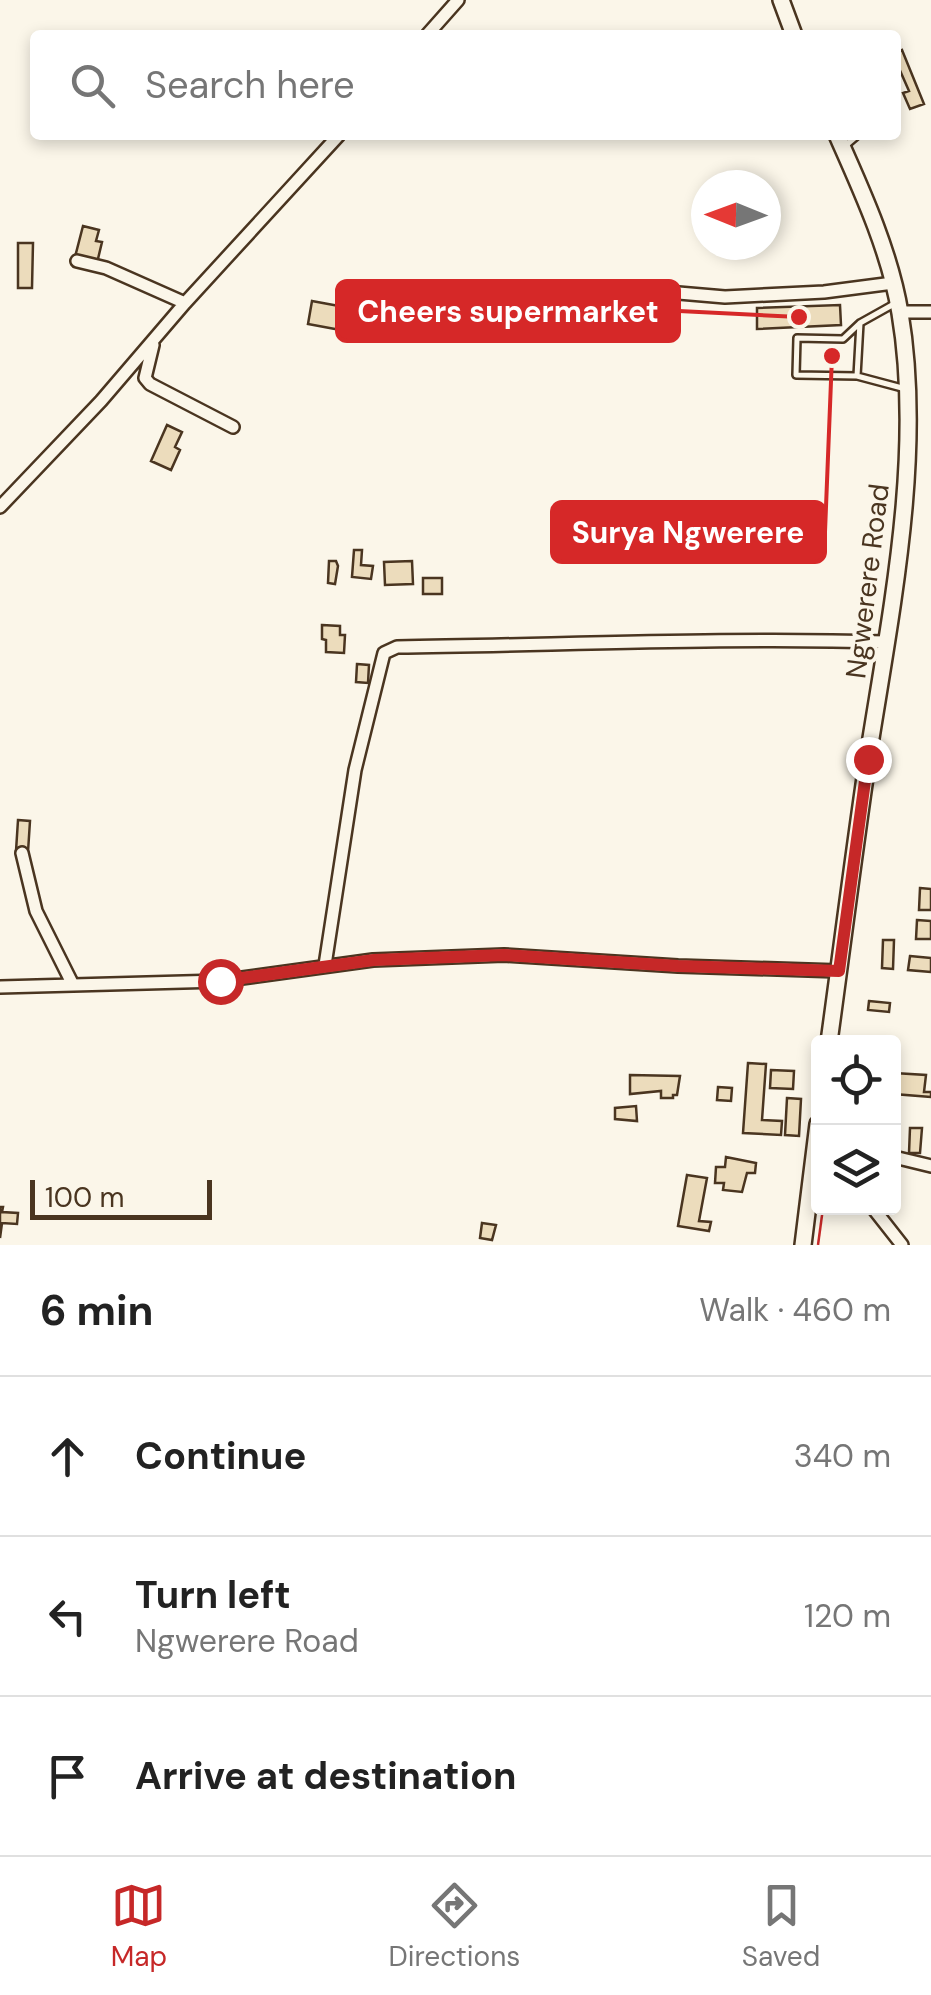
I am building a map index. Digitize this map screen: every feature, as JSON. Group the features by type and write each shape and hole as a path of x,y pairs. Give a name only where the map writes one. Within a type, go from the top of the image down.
{"main road":[{"path":"781,0 792,30"},
{"name":"Ngwerere Road","path":"830,1035 887,642 910,428 910,390 894,284 840,142"},
{"path":"803,1245 818,1125"}],"street":[{"path":"431,30 458,0"},
{"path":"0,508 333,140"},
{"path":"77,262 118,272 184,303"},
{"path":"644,290 724,298 894,284"},
{"path":"899,307 931,312"},
{"path":"160,332 150,350 145,378 234,428"},
{"path":"325,965 355,770 384,653 397,648 719,639 887,642"},
{"path":"22,852 36,910 73,985"},
{"path":"0,986 220,981 325,965 413,957 504,955 839,971"},
{"path":"901,1159 931,1166"},
{"path":"878,1215 902,1245"}],"lane":[{"path":"899,307 860,323 843,339 798,338 796,375 858,376 910,390"},
{"path":"858,376 860,323"}],"building":[{"path":"901,50 924,104 910,109 903,93 909,91 901,73"},
{"path":"83,226 99,230 96,241 102,242 97,263 75,257"},
{"path":"18,243 33,243 32,288 18,288"},
{"path":"312,301 366,311 362,334 308,324"},
{"path":"840,305 841,325 757,329 757,308"},
{"path":"167,425 182,432 175,447 180,450 171,470 151,461"},
{"path":"354,550 362,550 361,565 373,566 371,579 352,577"},
{"path":"329,561 336,561 338,566 335,584 328,583"},
{"path":"412,561 413,584 385,585 384,562"},
{"path":"423,578 442,578 442,594 423,594"},
{"path":"322,625 340,626 340,635 345,635 344,653 326,652"},
{"path":"357,664 369,665 368,683 356,682"},
{"path":"18,820 30,821 28,852 16,851"},
{"path":"920,888 931,889 931,910 919,910"},
{"path":"917,920 931,921 931,939 916,939"},
{"path":"883,940 894,940 893,969 882,968"},
{"path":"910,956 931,958 931,972 908,970"},
{"path":"869,1001 890,1003 889,1012 868,1010"},
{"path":"748,1063 766,1064 762,1120 782,1121 781,1135 743,1133"},
{"path":"771,1070 794,1071 793,1089 770,1088"},
{"path":"901,1073 926,1075 924,1092 931,1092 931,1097 901,1095"},
{"path":"630,1075 680,1076 677,1095 661,1098 661,1091 630,1094"},
{"path":"718,1087 732,1088 731,1101 717,1100"},
{"path":"787,1098 801,1099 799,1136 785,1135"},
{"path":"636,1106 637,1121 615,1119 615,1108"},
{"path":"910,1128 922,1128 920,1153 909,1153"},
{"path":"726,1157 756,1163 755,1173 747,1173 742,1192 723,1190 724,1183 715,1183 716,1167 725,1167"},
{"path":"687,1175 707,1178 699,1221 711,1222 709,1231 678,1226"},
{"path":"0,1207 2,1212 18,1213 17,1224 2,1223 0,1238"},
{"path":"482,1223 496,1225 492,1240 480,1238"}],"power":[{"path":"818,1245 822,1215"}],"place":[{"name":"Cheers supermarket","path":"799,317"},
{"name":"Surya Ngwerere","path":"832,356"}],"route":[{"path":"220,981 374,960 504,955 839,971 868,759"}]}
